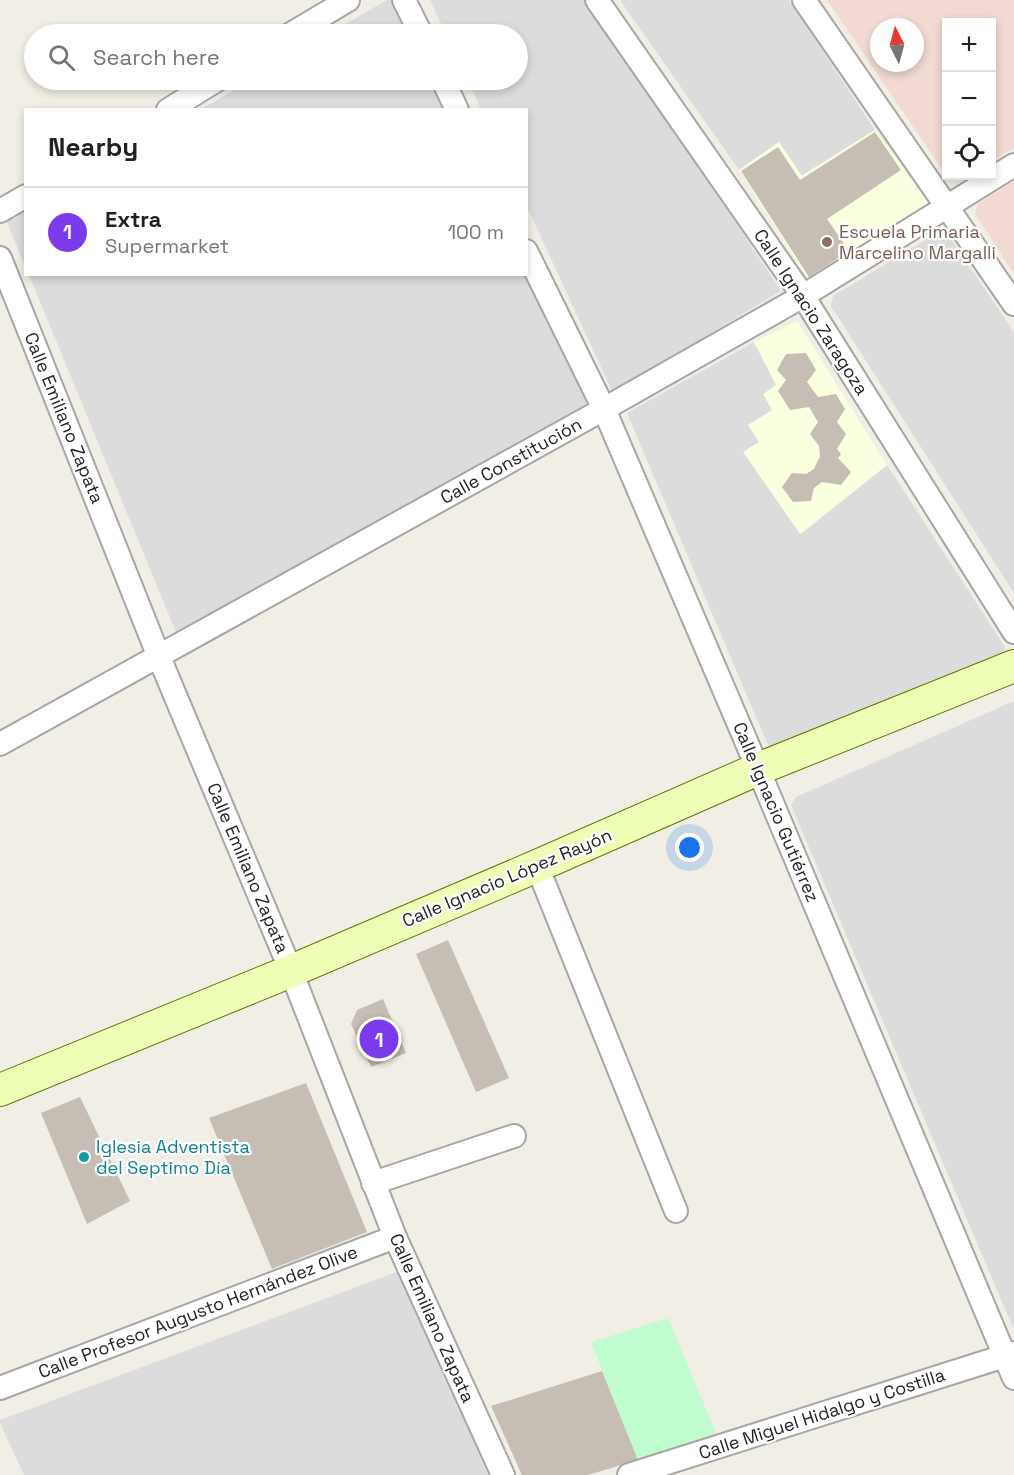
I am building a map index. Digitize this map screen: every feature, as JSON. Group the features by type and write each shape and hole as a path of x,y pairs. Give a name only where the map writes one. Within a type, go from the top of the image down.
{"main road":[{"name":"Calle Ignacio López Rayón","path":"0,1090 291,971 759,769 1014,666"}],"street":[{"path":"308,24 348,0"},
{"path":"404,0 416,24"},
{"name":"Calle Ignacio Zaragoza","path":"597,0 803,296 1014,632"},
{"path":"804,0 1014,304"},
{"path":"171,108 201,90"},
{"path":"447,90 456,108"},
{"name":"Calle Constitución","path":"0,744 803,296 1014,165"},
{"path":"0,211 24,197"},
{"name":"Calle Ignacio Gutiérrez","path":"528,255 604,409 1009,1355 1014,1378"},
{"name":"Calle Emiliano Zapata","path":"0,258 159,657 291,971 395,1238 503,1475"},
{"path":"537,866 676,1211"},
{"path":"373,1183 514,1136"},
{"name":"Calle Profesor Augusto Hernández Olive","path":"0,1388 395,1238"},
{"name":"Calle Miguel Hidalgo y Costilla","path":"629,1475 1009,1355"}],"shaded area":[{"path":"387,0 397,0 408,24 345,24"},
{"path":"430,0 588,0 781,291 613,393 528,209 528,108 481,108 472,90 528,90 528,24 441,24"},
{"path":"620,0 789,0 875,130 799,177 779,142 739,170"},
{"path":"827,0 1014,0 1014,148 996,159 996,18 942,18 942,169 876,72 924,72 924,18 870,18 870,63"},
{"path":"234,90 439,90 448,108 203,108"},
{"name":"Escuela Primaria Marcelino Margalli","path":"875,130 929,204 809,280 739,170 779,142 802,176"},
{"path":"1014,181 1014,274 975,214 978,204"},
{"path":"24,213 24,264 7,222"},
{"path":"935,234 949,236 1014,332 1014,593 831,306 833,296"},
{"path":"528,275 588,403 180,642 29,276"},
{"path":"797,321 887,465 800,534 743,452 759,442 748,425 772,410 763,394 776,385 754,342"},
{"path":"754,342 776,385 772,410 759,442 801,534 887,465 1005,647 1002,662 770,750 627,413"},
{"path":"1014,701 1014,1330 791,805 796,797"},
{"path":"402,1270 488,1475 24,1475 0,1423 0,1420"}],"green space":[{"path":"668,1318 716,1433 638,1460 591,1342"}],"building":[{"name":"Escuela Primaria Marcelino Margalli","path":"875,132 901,170 827,219 849,251 809,277 741,171 778,147 800,180"},
{"path":"806,353 816,370 807,382 818,397 836,394 845,409 837,422 846,434 837,449 841,454 838,458 851,472 841,485 822,482 814,488 811,501 793,502 782,487 792,473 806,474 814,469 820,456 819,446 810,434 818,422 809,407 790,410 778,391 786,380 777,370 786,354"},
{"path":"448,940 509,1078 476,1092 416,954"},
{"path":"383,999 406,1053 371,1067 351,1024 357,1010"},
{"path":"306,1083 367,1232 272,1269 209,1118"},
{"name":"Iglesia Adventista del Septimo Día","path":"80,1097 130,1201 87,1224 41,1113"},
{"path":"602,1371 638,1460 588,1475 522,1475 491,1406"}],"place":[{"name":"Escuela Primaria Marcelino Margalli","path":"827,242"},
{"name":"Extra","path":"379,1039"},
{"name":"Iglesia Adventista del Septimo Día","path":"84,1157"}]}
